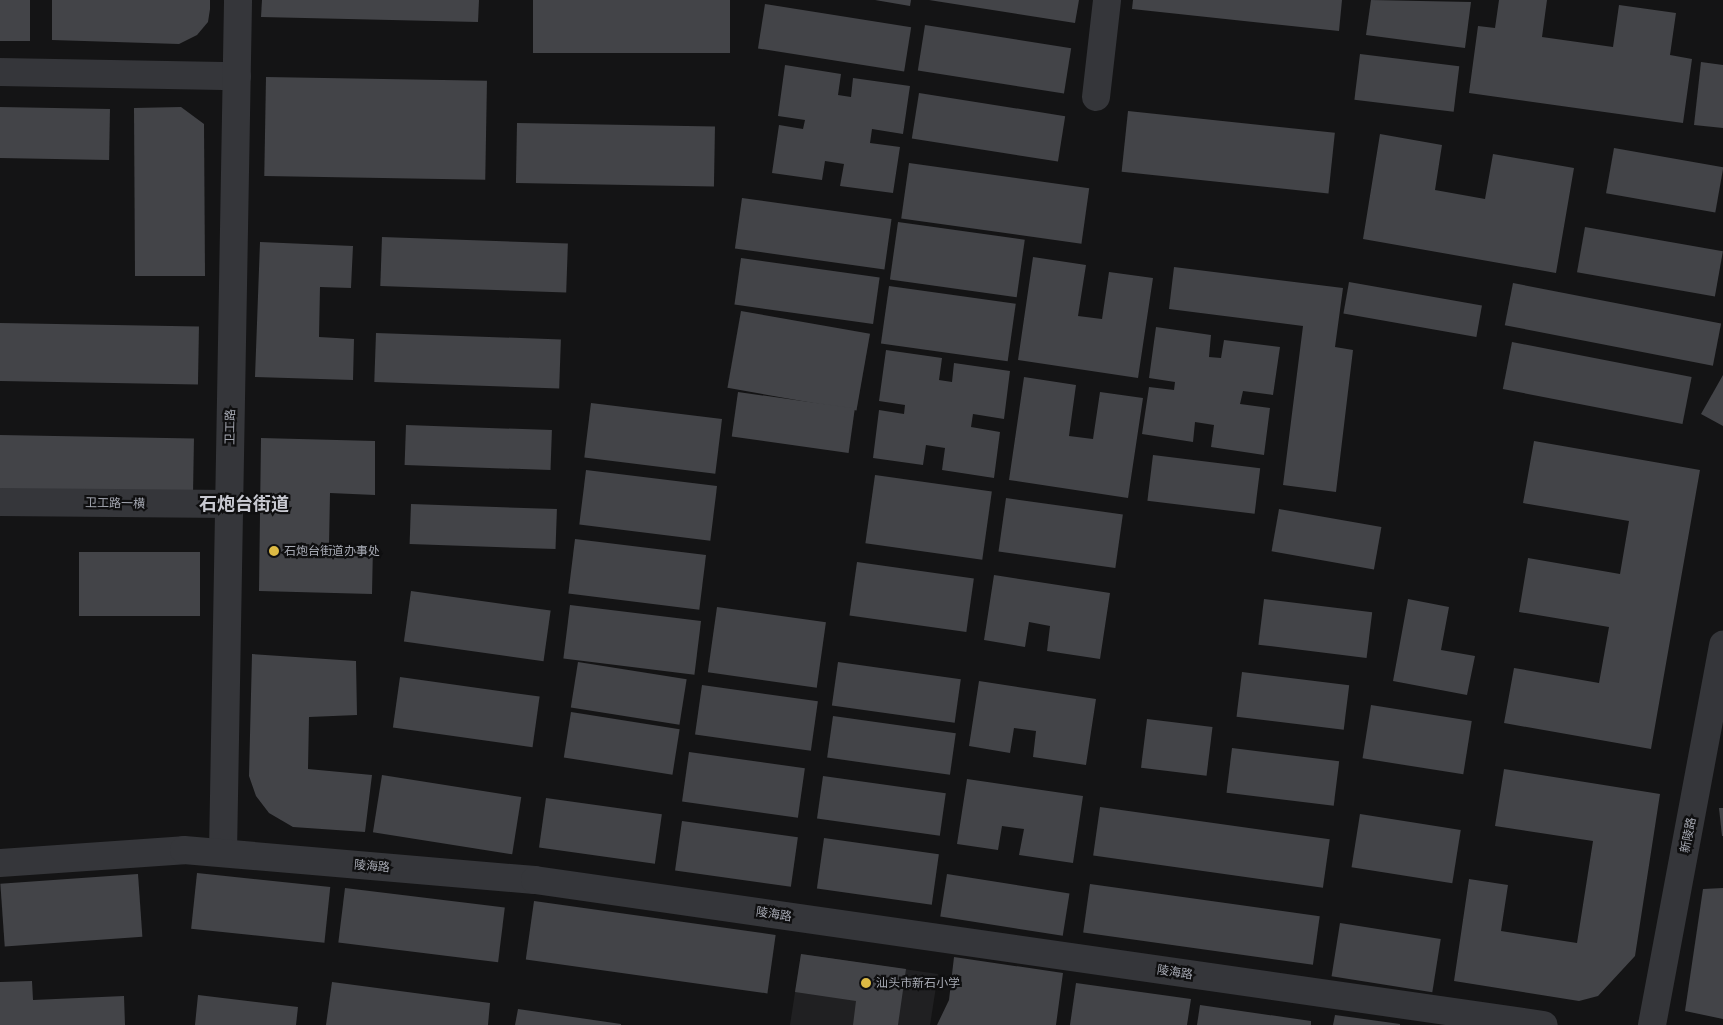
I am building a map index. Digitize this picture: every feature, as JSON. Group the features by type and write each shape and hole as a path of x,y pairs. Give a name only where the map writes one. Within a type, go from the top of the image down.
{"street":[{"name":"卫工路","path":"223,853 238,0"},
{"path":"1096,97 1107,0"},
{"path":"0,72 237,76"},
{"name":"卫工路一横","path":"0,502 229,504"},
{"name":"新陵路","path":"1652,1025 1723,645"},
{"name":"陵海路","path":"0,863 184,850 535,880 1544,1025"}],"shaded area":[{"name":"汕头市新石小学","path":"801,954 938,974 930,1025 790,1025"}],"building":[{"path":"0,0 30,0 30,41 0,41"},
{"path":"52,0 210,0 210,9 208,22 197,35 179,44 52,40"},
{"path":"262,0 479,0 478,22 261,17"},
{"path":"533,0 730,0 730,53 533,53"},
{"path":"875,0 911,0 910,6"},
{"path":"929,0 1079,0 1075,23"},
{"path":"1133,0 1342,0 1339,31 1132,9"},
{"path":"1371,0 1471,2 1465,48 1366,35"},
{"path":"1499,0 1547,0 1542,37 1613,47 1619,5 1676,13 1670,55 1692,59 1683,123 1469,93 1478,26 1495,28"},
{"path":"765,4 911,27 904,72 758,48"},
{"path":"925,25 1071,48 1064,94 918,70"},
{"path":"1360,54 1459,66 1454,112 1354,100"},
{"path":"1701,62 1723,65 1723,128 1694,125"},
{"path":"785,65 841,74 838,95 851,97 853,78 910,86 903,134 872,129 870,143 900,147 893,193 840,186 844,164 825,161 822,180 772,173 779,125 803,129 805,120 778,116"},
{"path":"266,77 487,81 485,180 264,176"},
{"path":"919,93 1065,116 1058,162 912,138"},
{"path":"0,107 110,109 109,160 0,158"},
{"path":"181,107 204,124 205,276 135,276 134,108"},
{"path":"1128,111 1335,133 1328,193 1122,172"},
{"path":"517,123 715,126 714,186 516,183"},
{"path":"1380,134 1442,145 1435,190 1485,199 1493,154 1574,168 1556,273 1363,239"},
{"path":"1614,148 1723,167 1715,213 1606,193"},
{"path":"909,163 1089,188 1081,244 901,218"},
{"path":"742,198 892,219 884,270 735,249"},
{"path":"898,222 1025,240 1017,297 890,279"},
{"path":"1585,227 1723,251 1715,297 1577,272"},
{"path":"382,237 568,243 566,292 380,286"},
{"path":"260,242 353,246 351,288 320,287 319,337 354,339 353,380 255,377"},
{"path":"1033,257 1086,265 1078,316 1102,319 1109,272 1153,278 1138,378 1018,360"},
{"path":"741,258 880,277 873,324 734,305"},
{"path":"1174,267 1343,288 1335,347 1353,350 1336,492 1283,485 1303,326 1169,309"},
{"path":"1349,282 1482,305 1476,337 1343,314"},
{"path":"1513,283 1721,323 1713,366 1505,325"},
{"path":"889,286 1016,304 1008,361 881,343"},
{"path":"741,311 870,334 856,411 727,388"},
{"path":"0,323 199,326 198,384 0,381"},
{"path":"1156,327 1211,335 1209,357 1221,358 1224,340 1280,347 1273,395 1243,391 1240,404 1270,408 1264,455 1211,447 1214,425 1195,422 1193,442 1142,434 1149,387 1174,390 1175,382 1149,378"},
{"path":"376,333 561,339 559,388 374,382"},
{"path":"1512,342 1692,377 1682,424 1503,389"},
{"path":"886,350 942,358 939,380 952,382 954,363 1010,371 1004,419 973,414 971,427 1000,432 994,478 942,470 945,448 926,445 923,465 873,458 879,410 904,414 905,405 879,401"},
{"path":"1723,375 1723,426 1701,414"},
{"path":"1024,377 1076,385 1069,436 1093,439 1100,392 1143,398 1128,498 1009,480"},
{"path":"738,392 855,408 849,453 732,437"},
{"path":"591,403 722,419 715,474 584,458"},
{"path":"406,425 552,430 551,470 405,465"},
{"path":"0,435 194,438 193,492 0,489"},
{"path":"261,438 375,441 375,495 330,493 329,545 373,546 372,594 259,591"},
{"path":"1534,441 1700,470 1651,749 1504,723 1514,668 1599,683 1609,627 1519,612 1528,558 1620,574 1629,521 1523,503"},
{"path":"1153,455 1260,468 1255,514 1147,501"},
{"path":"586,470 717,486 710,541 579,525"},
{"path":"875,475 992,491 982,560 865,543"},
{"path":"1006,498 1123,514 1115,568 998,551"},
{"path":"411,504 557,509 556,549 410,544"},
{"path":"1279,509 1381,527 1374,569 1272,551"},
{"path":"575,539 706,555 699,610 568,594"},
{"path":"79,552 200,552 200,616 79,616"},
{"path":"857,562 974,578 966,632 849,615"},
{"path":"994,575 1110,593 1100,659 1047,651 1050,626 1029,622 1025,647 984,640"},
{"path":"411,591 551,611 544,661 404,642"},
{"path":"1264,599 1372,612 1367,658 1258,645"},
{"path":"1408,599 1449,607 1441,650 1475,656 1467,695 1393,681"},
{"path":"570,605 701,621 694,675 563,659"},
{"path":"717,607 826,622 817,688 708,672"},
{"path":"252,654 356,661 357,715 309,717 308,769 372,775 365,832 293,827 269,813 256,796 249,776"},
{"path":"578,662 687,679 679,725 571,707"},
{"path":"838,662 961,679 955,723 832,706"},
{"path":"1242,672 1349,685 1344,730 1237,717"},
{"path":"400,677 540,697 533,747 393,728"},
{"path":"979,681 1096,699 1086,765 1033,757 1036,731 1014,728 1010,753 969,746"},
{"path":"702,685 818,701 811,751 695,735"},
{"path":"1371,705 1472,721 1463,774 1363,758"},
{"path":"571,712 680,729 672,775 564,757"},
{"path":"833,716 956,733 950,775 827,758"},
{"path":"1147,719 1213,727 1207,776 1141,768"},
{"path":"1232,748 1339,761 1334,806 1227,793"},
{"path":"689,752 805,768 798,818 682,802"},
{"path":"1504,769 1660,794 1635,956 1598,996 1579,1001 1454,981 1469,879 1508,885 1501,931 1577,943 1593,841 1495,826"},
{"path":"382,775 521,797 512,854 373,832"},
{"path":"823,776 946,793 940,836 817,819"},
{"path":"967,779 1083,796 1073,863 1019,855 1024,829 1002,826 998,850 957,844"},
{"path":"546,798 662,814 655,864 539,848"},
{"path":"1100,807 1330,839 1323,888 1093,856"},
{"path":"1719,808 1723,808 1723,836 1722,836"},
{"path":"1360,814 1461,830 1452,883 1352,867"},
{"path":"682,821 798,837 791,887 675,871"},
{"path":"824,838 939,854 932,905 817,889"},
{"path":"197,873 330,887 324,943 191,929"},
{"path":"138,874 142,937 5,946 0,884"},
{"path":"947,874 1069,893 1063,936 940,916"},
{"path":"1090,884 1320,916 1313,965 1083,933"},
{"path":"345,888 505,908 498,962 338,943"},
{"path":"1723,888 1723,1019 1685,1011 1703,889"},
{"path":"534,901 776,935 767,993 526,959"},
{"path":"1340,923 1441,939 1432,992 1332,976"},
{"path":"801,954 906,969 898,1025 853,1025 856,1001 795,992"},
{"path":"954,957 1063,973 1056,1025 937,1025 949,1000"},
{"path":"32,981 33,1000 124,996 125,1025 0,1025 0,982"},
{"path":"332,982 490,1003 488,1025 326,1025"},
{"path":"1076,983 1191,999 1187,1025 1070,1025"},
{"path":"198,995 298,1007 296,1025 195,1025"},
{"path":"1200,1005 1311,1021 1311,1025 1197,1025"},
{"path":"518,1009 621,1024 621,1025 515,1025"},
{"path":"1335,1015 1400,1024 1400,1025 1333,1025"}],"place":[{"name":"石炮台街道办事处","path":"274,551"},
{"name":"汕头市新石小学","path":"866,983"}],"district":[{"name":"石炮台街道","path":"244,504"}]}
